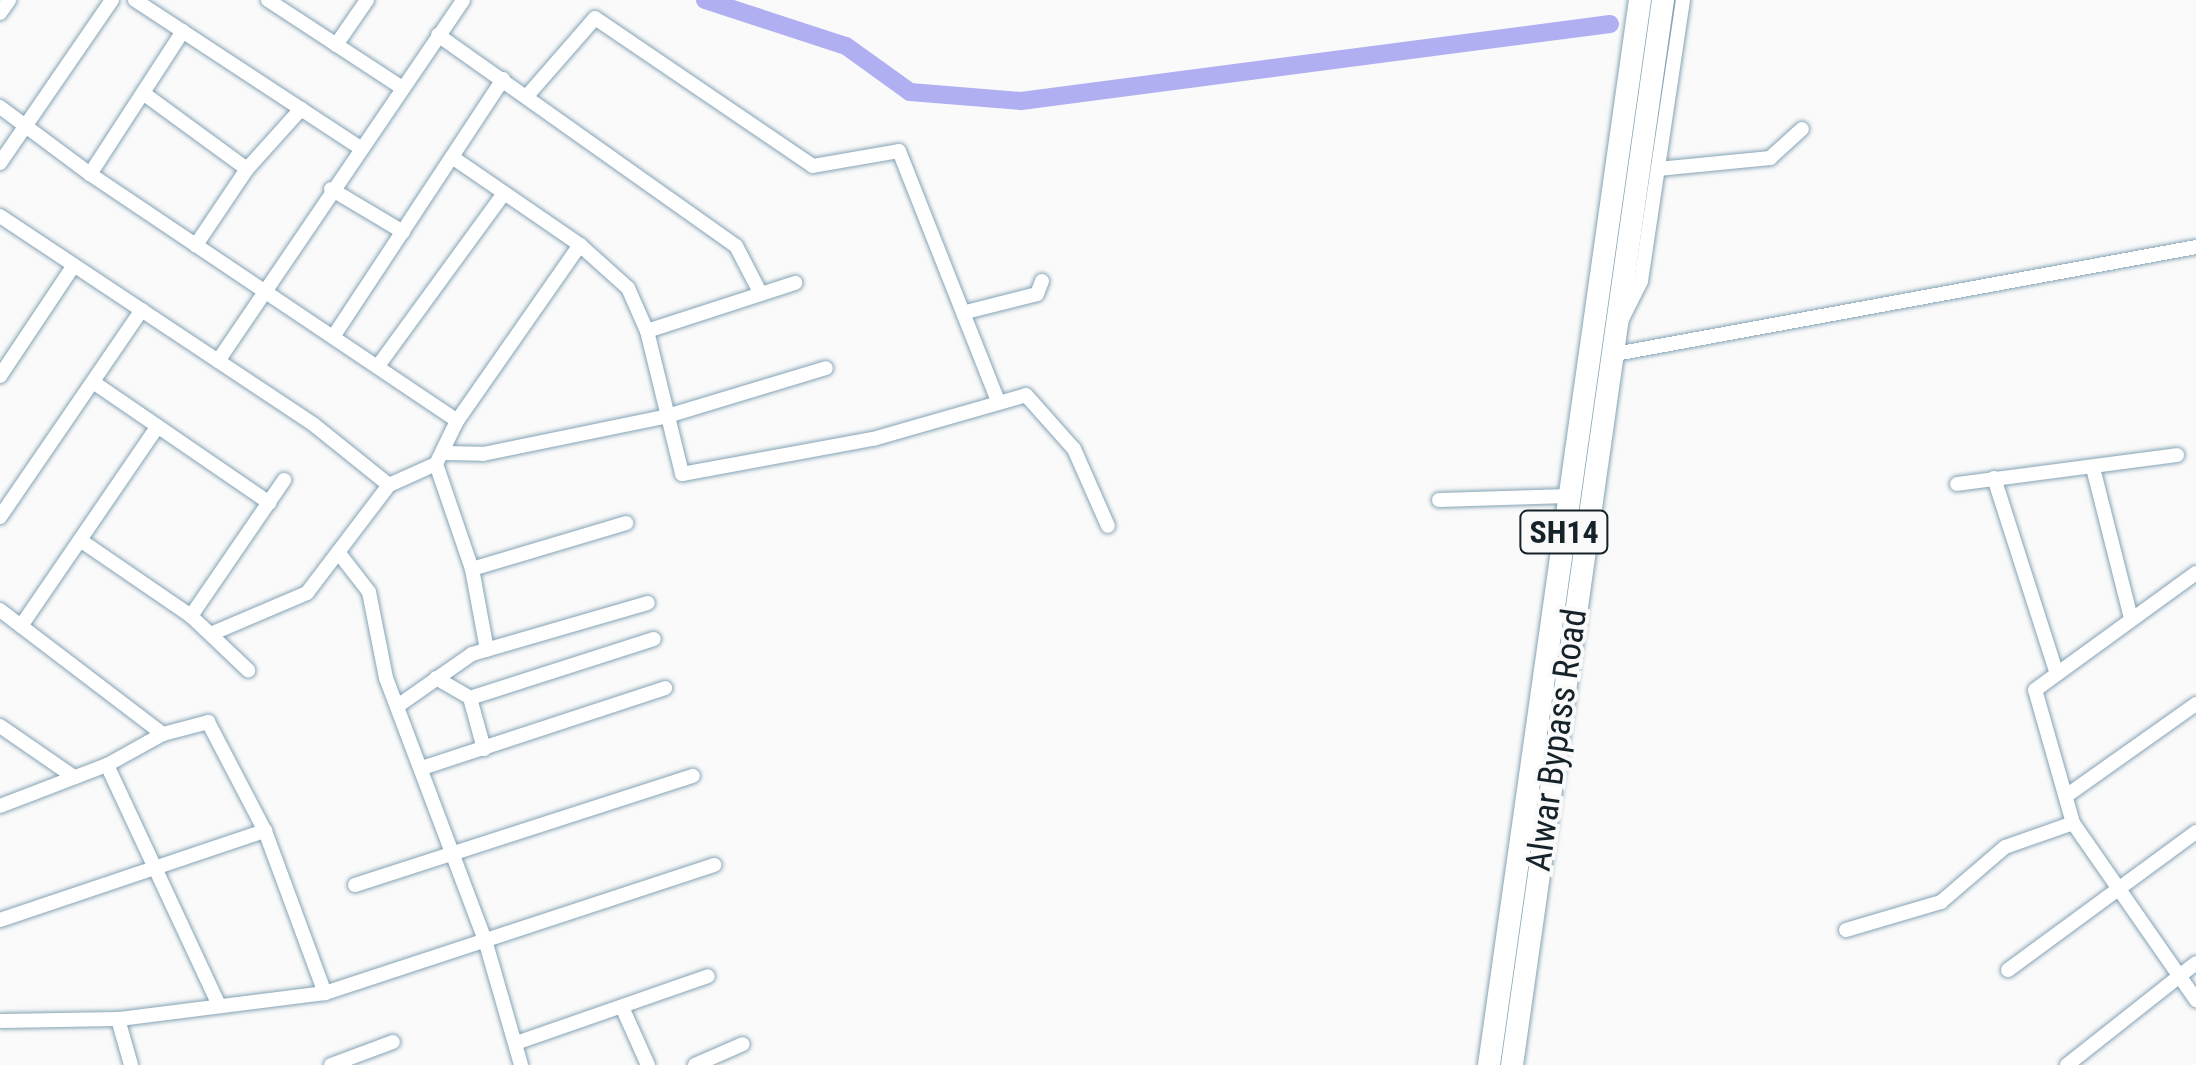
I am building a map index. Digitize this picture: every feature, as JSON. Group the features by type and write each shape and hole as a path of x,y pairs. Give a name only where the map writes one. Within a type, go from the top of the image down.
{"main road":[{"name":"Alwar Bypass Road","path":"1489,1065 1640,0"},
{"name":"Alwar Bypass Road","path":"1512,1065 1612,331 1663,0"}],"street":[{"path":"0,13 9,0"},
{"path":"0,163 112,0"},
{"path":"135,0 359,147"},
{"path":"268,0 401,87"},
{"path":"336,45 367,0"},
{"path":"218,361 359,147 463,0"},
{"path":"1612,331 1630,312 1640,281 1683,0"},
{"path":"528,96 595,18 813,166 827,168 899,151 966,312 998,401"},
{"path":"90,174 183,31"},
{"path":"438,35 736,246 761,294"},
{"path":"334,337 503,80"},
{"path":"143,93 248,168"},
{"path":"0,107 90,174 457,420"},
{"path":"196,245 248,168 301,109"},
{"path":"1658,169 1770,158 1802,129"},
{"path":"452,157 580,246 628,288 647,330 679,469 688,476 873,439 1026,395 1038,402 1074,448 1108,526"},
{"path":"331,189 402,232"},
{"path":"378,366 504,194"},
{"path":"0,216 376,469 389,485"},
{"path":"486,650 472,570 440,458 457,420 580,246"},
{"path":"1610,355 2196,247"},
{"path":"0,376 74,265"},
{"path":"966,312 1037,294 1042,281"},
{"path":"647,330 795,283"},
{"path":"0,518 142,310"},
{"path":"211,634 306,593 389,485 440,458 483,454 664,417 826,368"},
{"path":"92,382 270,503"},
{"path":"21,626 158,426"},
{"path":"1957,484 2177,454"},
{"path":"2093,468 2131,618"},
{"path":"1994,478 2057,674"},
{"path":"191,616 284,480"},
{"path":"1439,500 1569,496"},
{"path":"472,570 626,523"},
{"path":"80,540 191,616 248,670"},
{"path":"338,552 369,592 386,678 485,940 522,1065"},
{"path":"2196,574 2036,690 2073,823 2196,1000"},
{"path":"399,705 436,678 486,650 648,603"},
{"path":"0,610 162,734"},
{"path":"470,698 654,638"},
{"path":"436,678 470,698 484,749"},
{"path":"422,768 665,688"},
{"path":"2066,796 2196,704"},
{"path":"0,806 106,765 162,734 208,722 265,831 325,992"},
{"path":"0,726 74,776"},
{"path":"106,765 218,1003"},
{"path":"355,886 693,776"},
{"path":"1846,930 1942,902 1968,876 2013,842 2073,823"},
{"path":"0,920 158,872 265,831"},
{"path":"2008,970 2118,893 2196,832"},
{"path":"1,1020 118,1020 218,1003 325,992 715,865"},
{"path":"2066,1065 2196,963"},
{"path":"516,1043 708,976"},
{"path":"622,1007 648,1065"},
{"path":"118,1020 131,1065"},
{"path":"331,1065 393,1042"},
{"path":"694,1065 742,1044"}],"waterway":[{"path":"705,0 846,46 910,92 1021,101 1610,24"}]}
